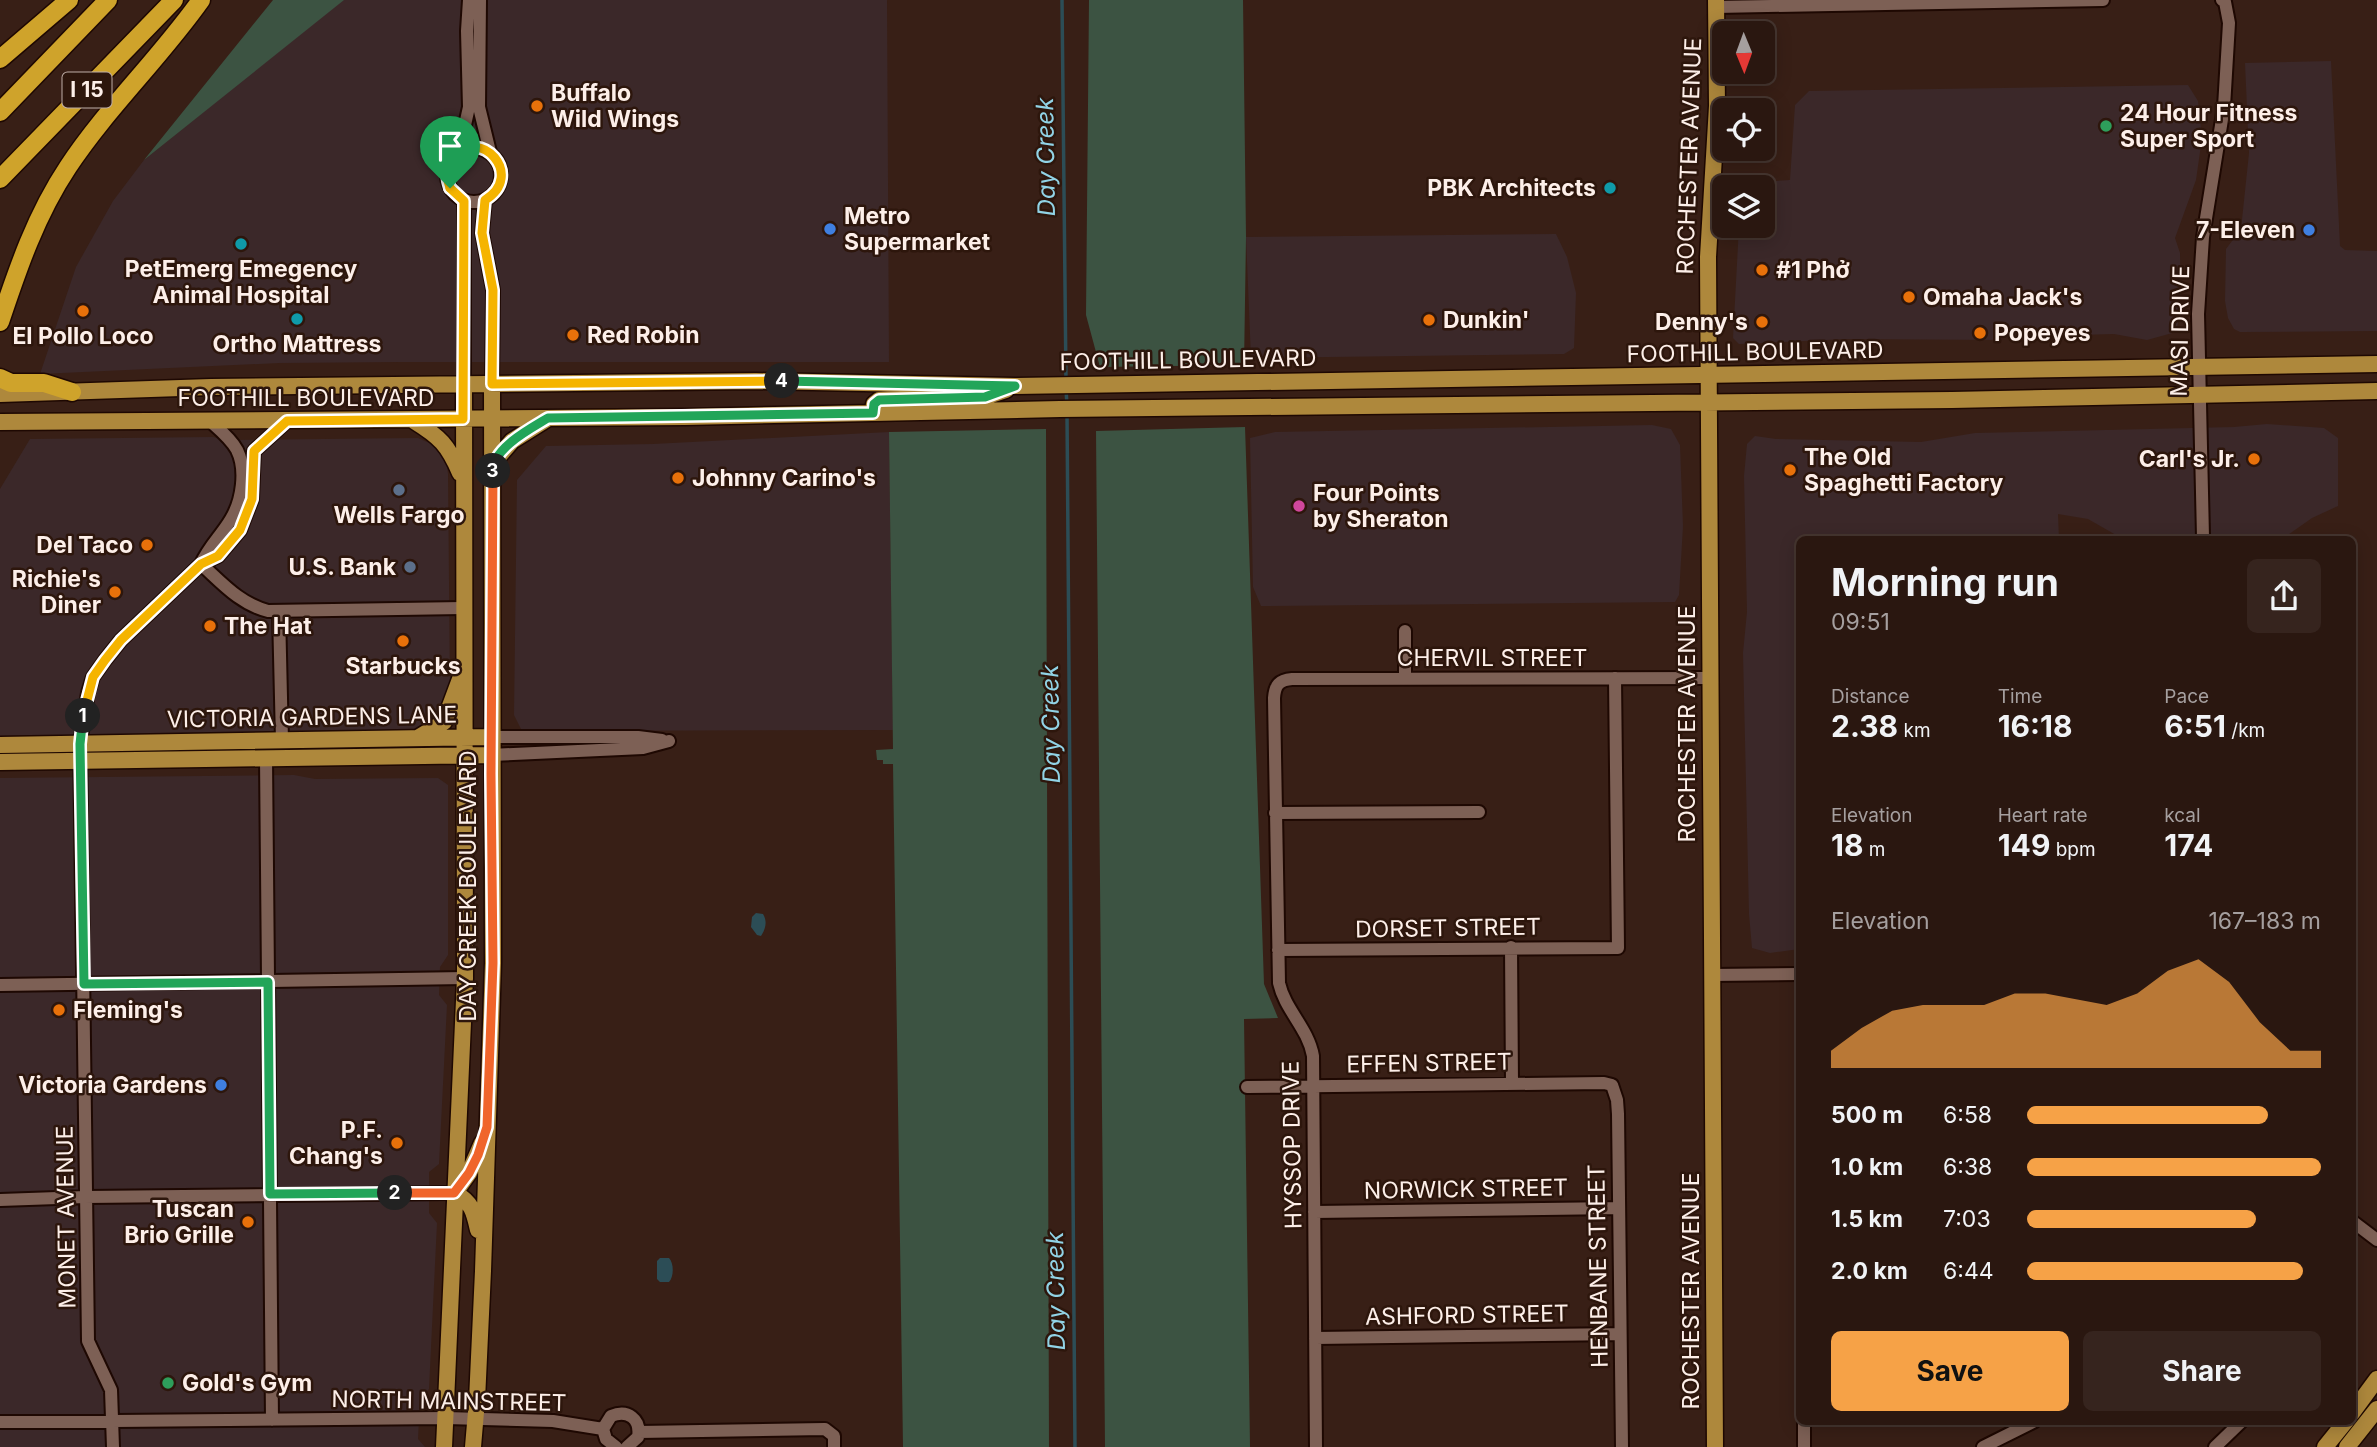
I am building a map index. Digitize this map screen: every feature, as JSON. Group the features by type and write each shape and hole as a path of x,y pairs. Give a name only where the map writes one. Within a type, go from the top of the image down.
{"highway":[{"path":"0,59 69,0"},
{"name":"I 15","path":"0,112 108,0"},
{"name":"I 15","path":"0,179 174,0"},
{"path":"0,322 32,233 54,189 87,141 201,0"},
{"path":"0,378 11,383 44,383 72,392"}],"main road":[{"name":"ROCHESTER AVENUE","path":"1715,1447 1708,257 1717,106 1716,3"},
{"name":"FOOTHILL BOULEVARD","path":"0,394 211,387 756,381 1015,386 2377,364"},
{"name":"DAY CREEK BOULEVARD","path":"444,1447 465,978 464,384"},
{"name":"DAY CREEK BOULEVARD","path":"473,1447 493,963 492,384"},
{"path":"873,413 874,404 879,400 985,397 1015,386"},
{"name":"FOOTHILL BOULEVARD","path":"0,422 411,420 1067,409 1708,403 2377,390"},
{"path":"493,463 512,441 548,418"},
{"path":"411,420 430,431 451,451 463,482"},
{"path":"416,738 444,722 464,670"},
{"name":"VICTORIA GARDENS LANE","path":"0,745 491,737"},
{"name":"VICTORIA GARDENS LANE","path":"0,762 491,755"},
{"path":"483,1250 472,1206 466,1198 454,1193 478,1155 487,1127"},
{"path":"2356,1408 2377,1379"},
{"path":"2347,1447 2377,1409"},
{"path":"2325,1447 2343,1425"}],"street":[{"path":"469,0 469,107 459,152 450,162 447,180 456,195 464,201 478,202 496,191 502,177 499,162 490,152 479,107 480,0"},
{"path":"1716,3 2103,0"},
{"name":"MASI DRIVE","path":"2203,536 2198,314 2203,237 2224,107 2229,23 2223,1"},
{"path":"459,152 475,147 490,152"},
{"name":"DAY CREEK BOULEVARD","path":"485,200 482,233 493,290 492,384"},
{"name":"DAY CREEK BOULEVARD","path":"464,201 464,384"},
{"name":"MONET AVENUE","path":"113,1447 109,1383 88,1341 80,744 88,693 93,677 105,660 138,623 201,564 218,556 240,530 252,499 254,451 287,421"},
{"name":"MONET AVENUE","path":"201,564 207,549 237,509 242,486 238,452 211,422"},
{"path":"201,564 251,607 279,612 463,608"},
{"path":"279,612 282,741"},
{"path":"1405,631 1405,679"},
{"name":"DORSET STREET","path":"1278,950 1618,948 1615,678"},
{"name":"CHERVIL STREET","path":"1277,684 1282,680 1292,679 1709,678"},
{"name":"HYSSOP DRIVE","path":"1277,684 1274,698 1279,983 1281,993 1304,1029 1311,1047 1313,1086 1316,1447"},
{"name":"VICTORIA GARDENS LANE","path":"491,737 638,737 669,741 643,748 491,755"},
{"path":"266,758 272,1420"},
{"path":"1275,813 1479,812"},
{"path":"1511,947 1512,1083"},
{"path":"1712,975 1796,974"},
{"path":"0,985 465,978"},
{"name":"EFFEN STREET","path":"1247,1087 1512,1083 1612,1085"},
{"name":"HENBANE STREET","path":"1612,1085 1617,1100 1622,1447"},
{"path":"0,1200 86,1196 454,1193"},
{"name":"NORWICK STREET","path":"1314,1212 1618,1208"},
{"path":"2356,1224 2377,1240"},
{"name":"ASHFORD STREET","path":"1315,1338 1620,1335"},
{"path":"616,1447 606,1439 603,1429 611,1416 621,1413 636,1420 639,1432 635,1442 627,1447"},
{"name":"NORTH MAINSTREET","path":"0,1422 475,1418 553,1421 603,1429"},
{"path":"1804,1425 1804,1447"},
{"path":"1983,1447 2027,1425"},
{"path":"2215,1447 2238,1425"},
{"path":"639,1432 813,1429 831,1431 834,1447"}],"shaded area":[{"path":"342,0 887,0 889,362 279,363 40,374 76,267 113,201 144,160"},
{"path":"2331,61 2340,246 2345,250 2377,251 2377,331 2240,332 2234,329 2228,318 2225,301 2226,249 2241,229 2249,153 2245,63"},
{"path":"2188,85 2198,101 2202,138 2196,180 2175,238 2180,253 2181,309 2176,332 2147,340 2114,334 2003,337 2001,340 1846,339 1739,344 1733,338 1738,238 1775,238 1775,181 1790,180 1795,105 1809,91"},
{"path":"1556,234 1567,257 1576,293 1574,348 1564,354 1251,358 1246,237"},
{"path":"2267,424 2324,428 2338,438 2338,506 2312,518 2286,536 2118,536 2088,519 2058,514 2059,536 1796,536 1796,949 1770,953 1752,948 1743,653 1747,612 1744,476 1747,444 1755,436 1776,439 1921,442 1975,433"},
{"path":"1652,425 1671,429 1680,445 1683,526 1679,595 1675,602 1261,606 1253,587 1250,438 1275,432"},
{"path":"889,432 893,730 522,731 514,715 517,480 546,446 653,444"},
{"path":"213,437 223,440 418,438 436,446 446,460 448,474 450,688 444,713 420,730 410,732 0,736 0,489 30,439"},
{"name":"Victoria Gardens","path":"294,775 315,779 438,778 448,785 448,955 440,967 439,995 447,1005 439,1164 429,1172 429,1213 437,1223 429,1389 420,1398 418,1439 425,1447 0,1447 0,778"}],"green space":[{"path":"273,0 344,0 144,160"},
{"path":"1089,0 1243,0 1246,237 1244,365 1100,367 1086,315"},
{"path":"1245,427 1264,984 1278,1018 1244,1019 1250,1447 1105,1447 1096,431"},
{"path":"1046,429 1049,1447 903,1447 893,764 883,764 883,760 877,760 876,750 893,749 889,432"}],"water":[{"path":"756,913 763,914 765,920 765,929 761,936 751,927 752,917"},
{"path":"660,1258 669,1258 672,1263 673,1274 669,1282 660,1282 657,1279 657,1261"}],"waterway":[{"name":"Day Creek","path":"1062,0 1066,381"},
{"name":"Day Creek","path":"1066,389 1067,405"},
{"name":"Day Creek","path":"1067,413 1075,1447"}],"place":[{"name":"Buffalo Wild Wings","path":"537,106"},
{"name":"24 Hour Fitness Super Sport","path":"2106,126"},
{"name":"PBK Architects","path":"1610,188"},
{"name":"Metro Supermarket","path":"830,229"},
{"name":"7-Eleven","path":"2309,230"},
{"name":"PetEmerg Emegency Animal Hospital","path":"241,244"},
{"name":"#1 Phở","path":"1762,270"},
{"name":"Omaha Jack's","path":"1909,297"},
{"name":"El Pollo Loco","path":"83,311"},
{"name":"Ortho Mattress","path":"297,319"},
{"name":"Dunkin'","path":"1429,320"},
{"name":"Denny's","path":"1762,322"},
{"name":"Popeyes","path":"1980,333"},
{"name":"Red Robin","path":"573,335"},
{"name":"Carl's Jr.","path":"2254,459"},
{"name":"The Old Spaghetti Factory","path":"1790,470"},
{"name":"Johnny Carino's","path":"678,478"},
{"name":"Wells Fargo","path":"399,490"},
{"name":"Four Points by Sheraton","path":"1299,506"},
{"name":"Del Taco","path":"147,545"},
{"name":"U.S. Bank","path":"410,567"},
{"name":"Richie's Diner","path":"115,592"},
{"name":"The Hat","path":"210,626"},
{"name":"Starbucks","path":"403,641"},
{"name":"Fleming's","path":"59,1010"},
{"name":"Victoria Gardens","path":"221,1085"},
{"name":"P.F. Chang's","path":"397,1143"},
{"name":"Tuscan Brio Grille","path":"248,1222"},
{"name":"Gold's Gym","path":"168,1383"}],"route":[{"path":"475,147 483,149 499,162 502,177 496,191 485,200 482,233 493,290 492,384 756,381 1015,386 985,397 879,400 874,404 873,413 548,418 512,441 493,463 493,963 487,1127 469,1173 454,1193 270,1194 268,982 84,984 80,744 84,705 93,677 121,640 201,564 218,556 240,530 252,499 254,451 287,421 463,419 464,201 450,188 447,171 450,162 459,152 475,147"}]}
